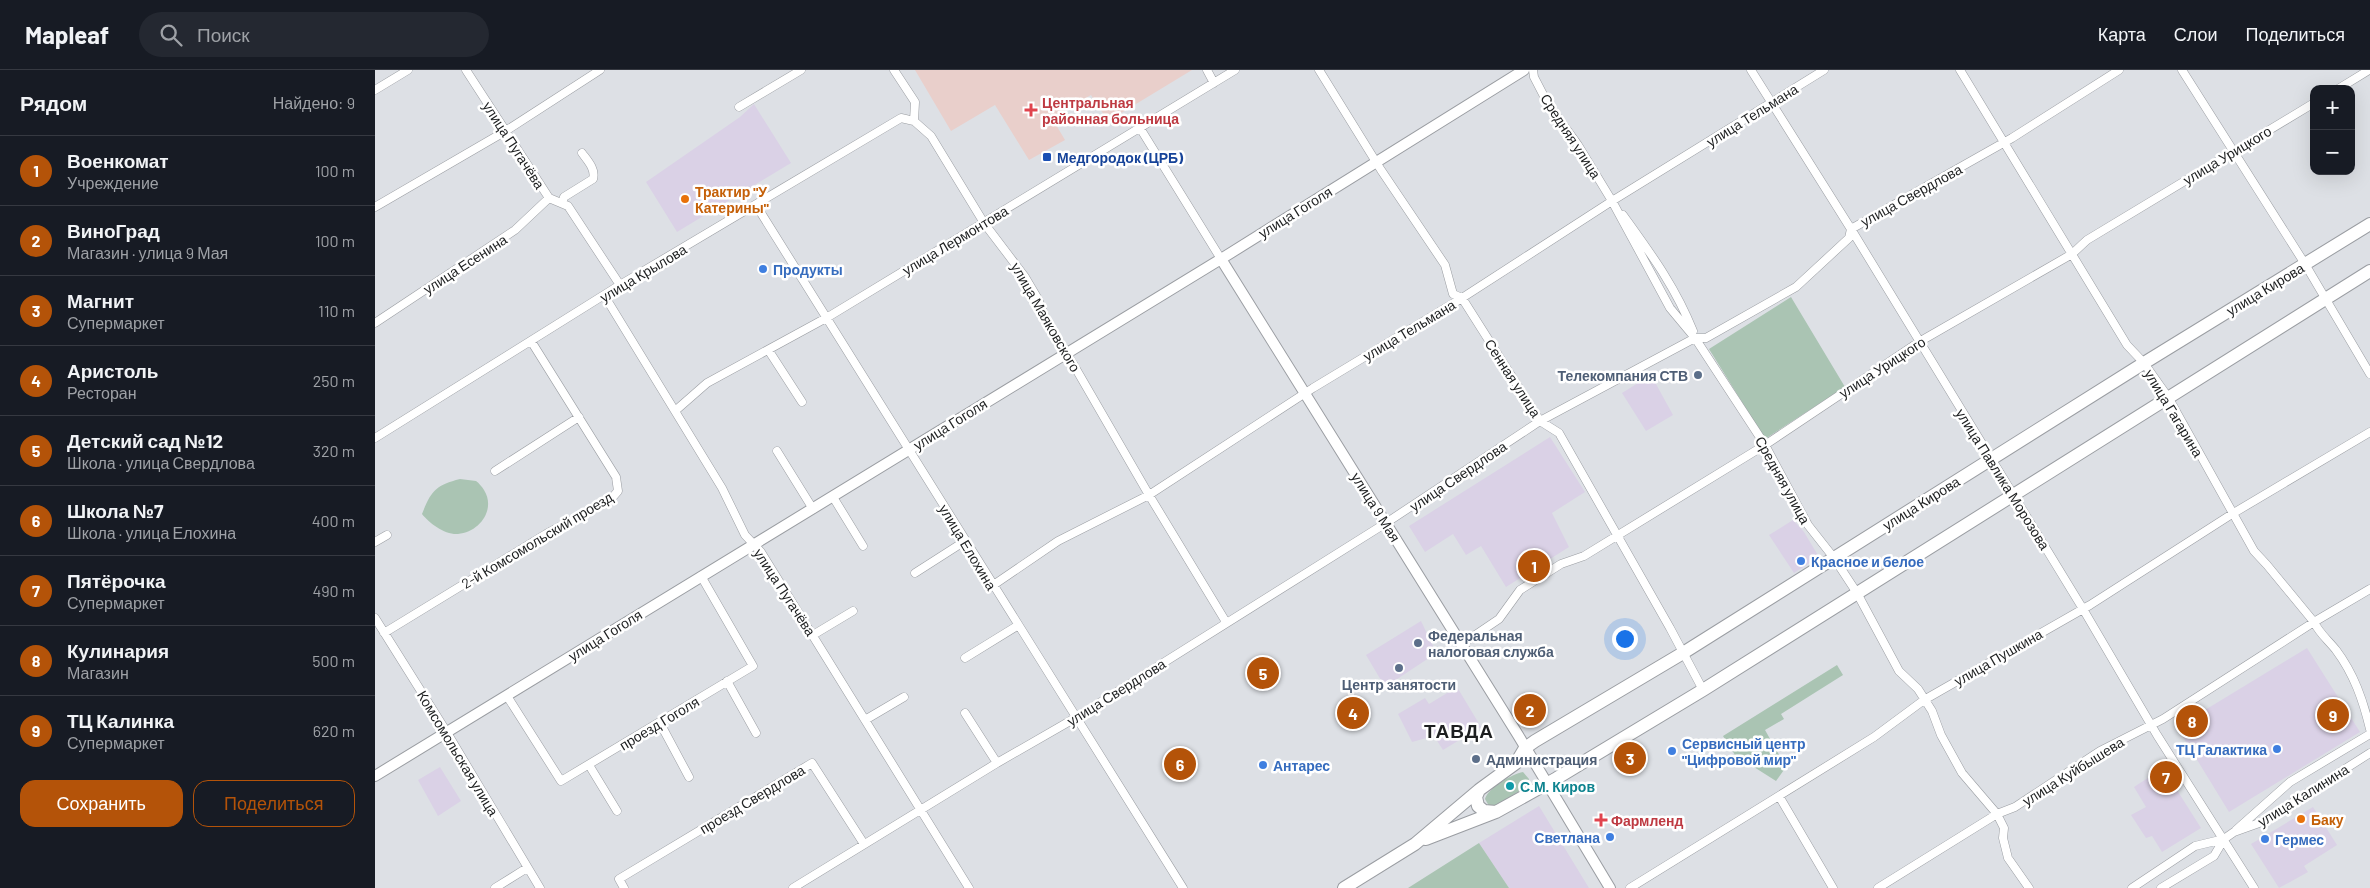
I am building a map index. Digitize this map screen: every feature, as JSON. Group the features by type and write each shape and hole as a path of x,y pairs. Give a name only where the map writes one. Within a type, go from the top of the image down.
{"main road":[{"name":"улица Кирова","path":"1344,888 1415,844 1479,790 1516,763 1525,748 1683,653 2144,363 2370,224"},
{"name":"улица Кирова","path":"1415,844 1496,812 1547,784 1703,690 2370,271"},
{"path":"1479,790 1476,802 1480,809 1496,812"}],"street":[{"path":"375,90 408,70"},
{"name":"улица Пугачёва","path":"466,70 504,132 549,198 568,206 620,285"},
{"path":"375,207 504,132 600,70"},
{"path":"739,107 801,70"},
{"path":"894,70 915,102 914,121"},
{"path":"1207,70 1214,83"},
{"name":"улица Лермонтова","path":"675,411 707,383 769,351 828,317 1235,70"},
{"name":"Сенная улица","path":"1319,70 1375,161 1445,266 1453,294 1462,298 1540,421 1559,434 1703,690"},
{"name":"улица Гоголя","path":"375,776 813,509 1524,70"},
{"name":"Средняя улица","path":"1533,70 1534,77 1548,104 1578,144 1612,200 1670,308 1695,338 1765,445 1808,525 1834,558 1857,593 1899,671 1918,689 1932,711 1941,735 1962,773 1997,814 2004,828 2003,838 2008,858 2029,888"},
{"name":"улица Павлика Морозова","path":"1751,70 1851,228 2083,608 2152,725 2254,888"},
{"name":"улица Тельмана","path":"992,586 1058,541 1149,495 1305,393 1462,298 1612,200 1824,70"},
{"name":"улица Гагарина","path":"1960,70 2127,346 2144,363 2168,397 2254,552 2314,622 2317,630 2336,650 2361,692 2370,729"},
{"name":"улица Свердлова","path":"793,888 1077,717 1226,622 1386,524 1540,421 1695,338 1706,338 1796,287 1849,238 1851,228 2004,142 2119,70"},
{"path":"2182,70 2232,152 2305,264 2370,374"},
{"path":"2344,85 2369,70"},
{"name":"улица Урицкого","path":"1462,644 1499,619 1520,590 1561,564 1584,556 1765,445 1919,342 2072,254 2087,240 2310,105"},
{"name":"улица Крылова","path":"375,438 620,285 901,118 914,121"},
{"name":"улица Маяковского","path":"914,121 931,136 984,223 1025,277 1038,299 1050,329 1064,353 1073,362 1149,495 1226,622"},
{"name":"улица 9 Мая","path":"1140,128 1462,644 1610,888"},
{"path":"562,203 564,197 593,179 595,174 582,153"},
{"name":"улица Есенина","path":"375,323 515,230 549,198"},
{"path":"1612,200 1645,244 1681,300 1695,338"},
{"name":"улица Елохина","path":"756,205 828,317 1017,626 1077,717 1183,888"},
{"name":"улица Пугачёва","path":"604,295 722,488 739,525 761,552 969,888"},
{"name":"2-й Комсомольский проезд","path":"384,633 618,491 616,477 531,341"},
{"path":"769,351 802,402"},
{"path":"495,471 579,417"},
{"name":"улица Пушкина","path":"1630,888 1874,738 1924,700 2083,608 2232,514 2370,432"},
{"path":"777,451 813,509"},
{"path":"833,496 863,546"},
{"path":"375,542 387,535"},
{"path":"915,574 965,542"},
{"name":"проезд Гоголя","path":"507,696 561,781 753,666 701,576"},
{"name":"улица Куйбышева","path":"1878,888 1997,814 2015,807 2100,751 2152,725 2314,622 2370,589"},
{"path":"813,635 853,611"},
{"name":"Комсомольская улица","path":"375,618 446,731 540,888"},
{"path":"965,658 1017,626"},
{"path":"727,681 756,733"},
{"path":"865,720 904,697"},
{"path":"965,713 997,764"},
{"path":"660,723 689,776"},
{"name":"улица Калинина","path":"2132,888 2195,846 2224,839 2290,782 2370,734"},
{"name":"улица Калинина","path":"2234,832 2263,822 2370,753"},
{"name":"проезд Свердлова","path":"624,888 619,879 812,763 864,844"},
{"path":"589,765 617,811"},
{"path":"1779,796 1833,888"},
{"name":"улица Калинина","path":"2161,888 2214,856 2224,839"},
{"path":"495,888 527,868"}],"shaded area":[{"name":"Центральная районная больница","path":"915,70 1192,70 1108,121 1091,95 1052,118 1065,140 1029,160 995,105 951,131"},
{"path":"754,104 791,163 677,232 646,182 740,117"},
{"path":"1651,375 1673,415 1646,431 1622,393"},
{"path":"1550,437 1585,492 1552,513 1569,547 1506,587 1481,546 1466,555 1453,534 1425,552 1409,526"},
{"path":"1793,520 1804,532 1819,557 1794,573 1769,535"},
{"path":"1421,621 1434,648 1432,656 1385,687 1366,655"},
{"path":"2307,648 2360,732 2229,812 2177,727"},
{"path":"1457,687 1481,727 1443,750 1434,736 1412,742 1398,714 1425,698 1429,704"},
{"path":"440,767 461,801 438,816 418,780"},
{"path":"2163,768 2201,828 2162,852 2152,836 2146,838 2131,815 2146,807 2134,787"},
{"path":"1539,806 1589,888 1509,888 1479,843"},
{"path":"2313,807 2337,845 2304,866 2308,872 2279,888 2251,844"}],"green space":[{"path":"1791,297 1845,387 1765,439 1709,349"},
{"path":"460,479 476,481 484,490 488,505 484,518 473,529 453,534 438,528 422,514 435,490"},
{"path":"1837,665 1843,675 1781,714 1784,719 1765,730 1786,767 1776,781 1735,755 1723,736"},
{"path":"1523,772 1529,779 1526,787 1495,806 1489,806 1485,799 1495,786"},
{"path":"1479,843 1509,888 1408,888"}],"place":[{"name":"Центральная районная больница","path":"1031,110"},
{"name":"Медгородок (ЦРБ)","path":"1047,157"},
{"name":"Трактир \"У Катерины\"","path":"685,199"},
{"name":"Продукты","path":"763,269"},
{"name":"Телекомпания СТВ","path":"1698,375"},
{"name":"Красное и белое","path":"1801,561"},
{"name":"Военкомат","path":"1534,566"},
{"name":"Федеральная налоговая служба","path":"1418,643"},
{"name":"Центр занятости","path":"1399,668"},
{"name":"Детский сад №12","path":"1263,673"},
{"name":"ВиноГрад","path":"1530,710"},
{"name":"Аристоль","path":"1353,713"},
{"name":"ТЦ Калинка","path":"2333,715"},
{"name":"Кулинария","path":"2192,721"},
{"name":"ТЦ Галактика","path":"2277,749"},
{"name":"Сервисный центр \"Цифровой мир\"","path":"1672,751"},
{"name":"Магнит","path":"1630,758"},
{"name":"Администрация","path":"1476,759"},
{"name":"Школа №7","path":"1180,764"},
{"name":"Антарес","path":"1263,765"},
{"name":"Пятёрочка","path":"2166,777"},
{"name":"С.М. Киров","path":"1510,786"},
{"name":"Баку","path":"2301,819"},
{"name":"Фармленд","path":"1601,820"},
{"name":"Светлана","path":"1610,837"},
{"name":"Гермес","path":"2265,839"}],"district":[{"name":"ТАВДА","path":"1459,730"}]}
